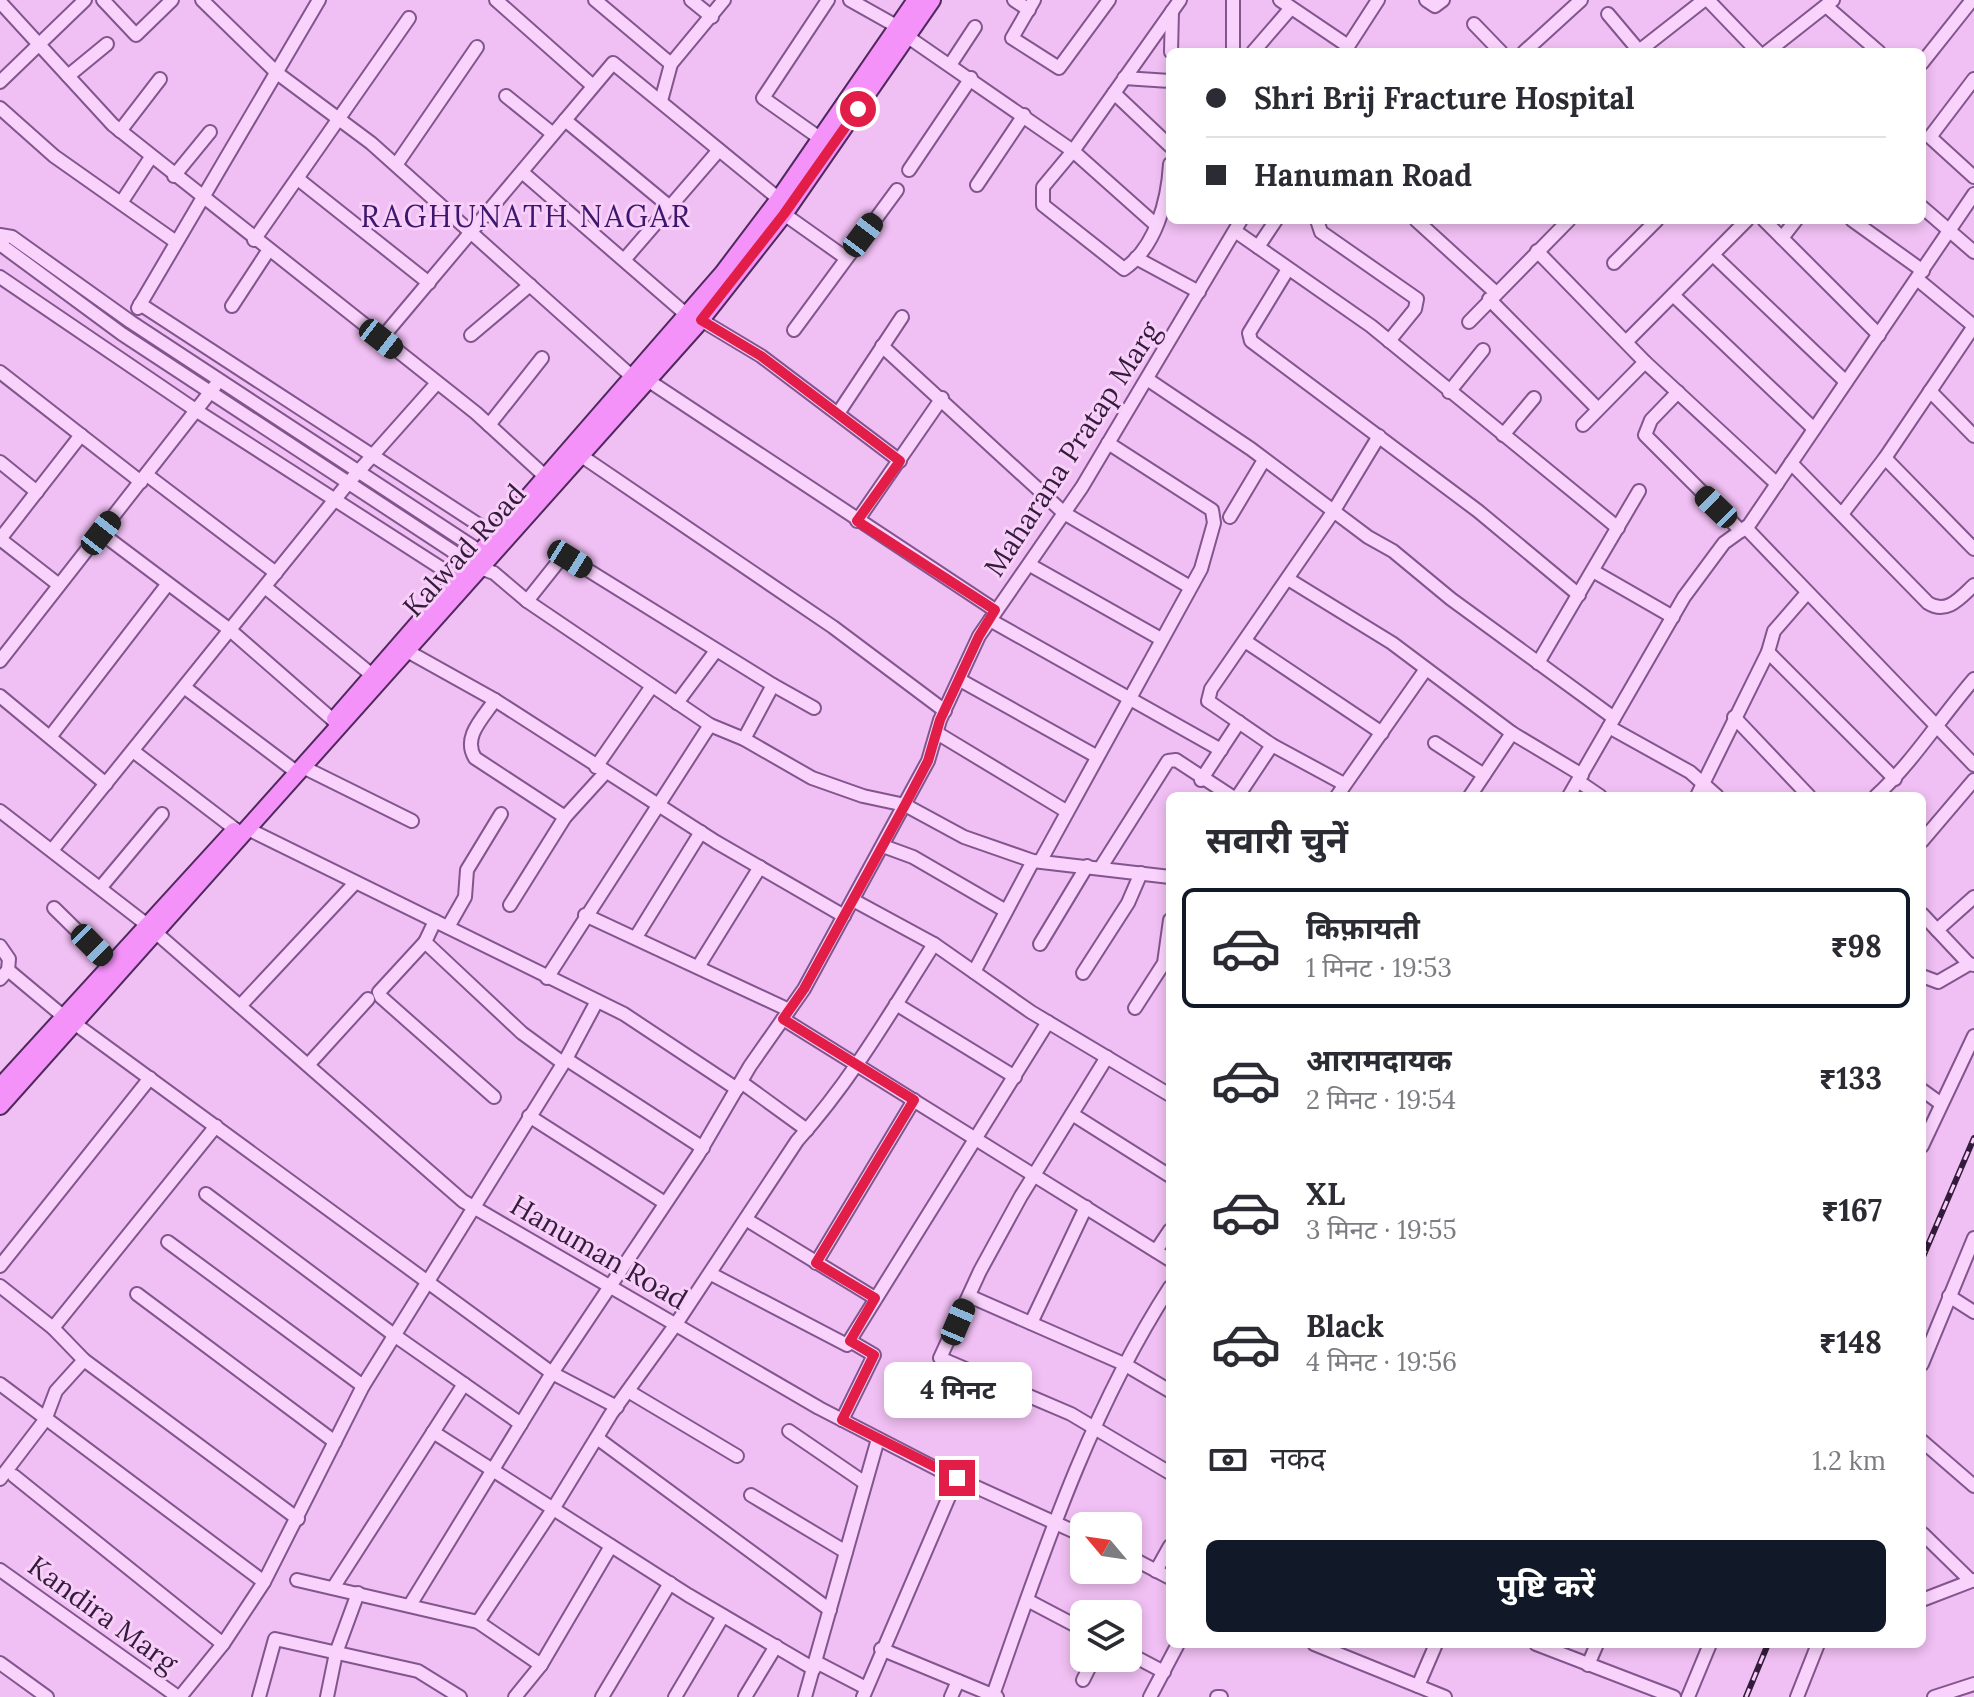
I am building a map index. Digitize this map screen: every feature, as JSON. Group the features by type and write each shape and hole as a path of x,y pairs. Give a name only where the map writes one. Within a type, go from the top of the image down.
{"main road":[{"name":"Kalwad Road","path":"0,1087 68,1020 298,768 409,652 484,564 583,457 782,206 903,32 916,0"},
{"name":"Kalwad Road","path":"782,206 821,139 903,32 932,0"},
{"name":"Kalwad Road","path":"298,768 333,720 458,579 484,564 496,536 547,478 642,382"},
{"name":"Kalwad Road","path":"0,1106 110,963 151,929"}],"street":[{"path":"0,82 85,0"},
{"path":"103,0 136,35 172,0"},
{"path":"202,0 277,73 396,165 642,382 857,521 993,615 1221,750"},
{"path":"131,322 319,0"},
{"path":"496,0 593,86"},
{"path":"595,0 671,64"},
{"path":"691,0 712,17"},
{"path":"661,101 671,64 724,0"},
{"path":"821,139 763,98 828,0"},
{"path":"850,0 971,78 1073,151 1156,225"},
{"path":"1014,0 1032,5 1012,38 1059,68 1109,0"},
{"path":"1233,0 1233,48"},
{"path":"1280,0 1343,48"},
{"path":"1347,48 1378,0"},
{"path":"1426,0 1435,6 1443,0"},
{"path":"1528,48 1581,0"},
{"path":"1645,48 1706,0 1754,48"},
{"path":"1926,58 1972,0"},
{"path":"0,2 120,131 489,425 547,478"},
{"path":"1772,48 1830,3 1875,48"},
{"path":"1171,48 1176,4"},
{"path":"1166,198 1156,225 1136,258 1128,266 1119,267 1043,205 1043,187 1073,151 1176,4"},
{"path":"1256,48 1291,8"},
{"path":"1608,14 1637,48"},
{"path":"254,240 409,18"},
{"path":"1474,24 1497,48"},
{"path":"950,65 975,27"},
{"path":"68,76 107,44"},
{"path":"396,165 477,47"},
{"path":"381,339 613,63 846,258"},
{"path":"909,170 971,78"},
{"path":"1124,78 1166,81"},
{"path":"120,131 160,79"},
{"path":"1974,79 1930,137 1974,177"},
{"path":"1114,93 1166,142"},
{"path":"506,96 553,134"},
{"path":"0,108 54,156 176,242"},
{"path":"977,185 1024,115"},
{"path":"565,120 670,207"},
{"path":"174,176 210,132"},
{"path":"624,260 719,150"},
{"path":"121,203 151,157"},
{"path":"522,172 694,318 761,356 900,461"},
{"path":"298,179 429,283"},
{"path":"794,330 897,190"},
{"path":"1571,792 1673,617 1714,554 1743,530 1777,484 1974,194"},
{"path":"1926,211 1974,252"},
{"path":"1258,247 1273,224"},
{"path":"1318,224 1321,232 1417,299 1415,309 1389,341"},
{"path":"1420,224 1597,408"},
{"path":"1469,322 1565,224"},
{"path":"1614,263 1653,224"},
{"path":"1626,342 1743,224"},
{"path":"1768,224 1879,335"},
{"path":"1782,238 1793,224"},
{"path":"1842,514 1885,458 1974,326 1920,275 1857,224"},
{"path":"1238,225 1258,247 1389,341 1618,528"},
{"name":"Maharana Pratap Marg","path":"410,1605 552,1373 703,1148 739,1085 786,1014 905,805 945,711 993,615 1030,565 1108,443 1238,225"},
{"path":"4,236 360,470 484,564 527,601 710,725 744,739 812,778 863,796 905,805 964,837 1037,861 1166,876"},
{"path":"4,236 4,247 122,334 349,482 484,564"},
{"path":"232,306 268,251"},
{"path":"1537,251 1645,362 1777,484"},
{"path":"1713,255 1846,382"},
{"path":"1136,258 1199,292"},
{"path":"1288,269 1249,333 1251,341 1478,511 1579,595"},
{"path":"0,277 197,411 458,579"},
{"path":"471,335 530,285"},
{"path":"1673,295 1814,429"},
{"path":"140,304 496,536"},
{"path":"839,412 902,317"},
{"path":"882,346 1064,513 1190,587"},
{"path":"1449,392 1483,350"},
{"path":"489,425 542,358"},
{"path":"1583,425 1645,362"},
{"path":"0,372 81,435 276,573"},
{"path":"0,661 5,644 59,585 221,378"},
{"path":"1147,379 1333,512 1393,551 1612,722 1704,781 1714,792"},
{"path":"53,849 334,500 437,383"},
{"path":"1930,391 1974,436"},
{"path":"1678,392 1651,420 1645,435 1807,593 1974,765"},
{"path":"857,521 942,398"},
{"path":"1503,435 1534,398"},
{"path":"59,585 0,539 81,435"},
{"path":"1344,784 1272,745 1208,701 1211,689 1333,512 1379,436"},
{"path":"974,972 1201,569 1214,523 1212,510 1108,443"},
{"path":"583,457 833,627 945,711"},
{"path":"1885,458 1974,549"},
{"path":"1230,517 1264,460"},
{"path":"0,462 37,492"},
{"path":"1791,463 1936,608 1950,606 1974,585"},
{"path":"1538,663 1639,491"},
{"path":"101,533 230,630 333,720"},
{"path":"527,601 562,557 715,652 814,708"},
{"path":"1030,565 1161,639"},
{"path":"1593,571 1673,617"},
{"path":"1288,579 1426,669 1596,792"},
{"path":"50,737 167,585"},
{"path":"265,587 372,675"},
{"path":"1699,792 1768,652 1774,631 1807,593"},
{"path":"1245,641 1382,733"},
{"path":"409,652 495,700 656,805 844,916"},
{"path":"677,703 715,652"},
{"path":"1768,652 1895,779"},
{"path":"1339,792 1426,669"},
{"path":"1880,792 1895,779 1935,723 1974,679"},
{"path":"960,680 1096,756"},
{"path":"744,739 773,685"},
{"path":"510,905 652,686"},
{"path":"184,687 298,768 412,821"},
{"path":"0,696 106,784"},
{"path":"495,700 470,739 475,758 565,817"},
{"path":"1734,717 1805,792"},
{"path":"1201,780 1239,722"},
{"path":"547,978 710,725"},
{"path":"937,733 1066,811"},
{"path":"1473,792 1512,733"},
{"path":"1435,743 1484,775"},
{"path":"1241,792 1272,745"},
{"path":"133,751 243,830 624,1014 807,1130"},
{"path":"1040,944 1164,763 1176,760 1201,780 1224,792"},
{"path":"1926,836 1974,780"},
{"path":"101,887 162,814"},
{"path":"448,927 465,897 467,870 501,814"},
{"name":"Hanuman Road","path":"2,816 53,849 101,887 474,1207 842,1420 957,1478 1070,1529"},
{"path":"636,937 701,832"},
{"path":"883,846 913,857 1006,911"},
{"path":"698,967 760,867"},
{"path":"1083,973 1128,903 1141,873"},
{"path":"240,1006 355,883"},
{"path":"1937,930 1974,897"},
{"path":"853,900 934,944 1048,1022 1166,1093"},
{"path":"54,908 110,963"},
{"path":"585,915 698,967 786,1014 858,1065 1166,1257"},
{"path":"1926,918 1971,964 1938,982 1926,978"},
{"path":"435,921 425,942 379,992 494,1097"},
{"path":"425,942 522,1033 703,1148"},
{"path":"478,1622 617,1407 807,1130 858,1065 934,944"},
{"path":"0,946 9,954 4,974 552,1373 617,1407"},
{"path":"1135,1008 1164,963 1166,949"},
{"path":"308,1065 368,999"},
{"path":"179,1697 223,1644 264,1582 363,1386 425,1281 564,1061 597,1001"},
{"path":"896,1004 1015,1077"},
{"path":"711,1274 847,1345 1048,1022"},
{"path":"1926,1136 1974,1036"},
{"path":"1107,1057 1034,1174 940,1358 1071,1414 1166,1471"},
{"path":"0,1266 150,1078"},
{"path":"1926,1093 1940,1103"},
{"path":"816,1263 914,1100"},
{"path":"1072,1114 1166,1173"},
{"path":"529,1116 665,1203"},
{"path":"53,1328 216,1126"},
{"path":"206,1194 394,1335 521,1424"},
{"path":"1031,1323 1086,1207"},
{"path":"747,1220 875,1298"},
{"path":"1156,1251 1166,1236"},
{"path":"1926,1354 1974,1238"},
{"path":"168,1242 363,1386"},
{"path":"0,1286 53,1328 84,1360 298,1519"},
{"path":"137,1294 335,1442"},
{"path":"881,1649 995,1696 1054,1522 1124,1364 1166,1294"},
{"path":"969,1296 1124,1364 1166,1389"},
{"path":"1949,1296 1974,1312"},
{"path":"842,1420 874,1355 850,1341"},
{"path":"0,1479 45,1420 56,1391 84,1360"},
{"path":"0,1384 264,1582"},
{"path":"333,1588 464,1384"},
{"path":"628,1391 737,1456"},
{"path":"789,1431 865,1483"},
{"path":"433,1432 723,1616 865,1692 957,1478"},
{"path":"597,1438 830,1610"},
{"path":"805,1697 878,1439"},
{"path":"1926,1444 1974,1486"},
{"path":"14,1476 223,1644"},
{"path":"751,1495 846,1552"},
{"path":"1926,1537 1972,1580 1926,1598"},
{"path":"515,1697 541,1665 611,1546"},
{"path":"1156,1571 1166,1553"},
{"path":"1142,1564 1166,1576"},
{"name":"Kandira Marg","path":"0,1570 179,1697"},
{"path":"297,1580 478,1622 541,1665"},
{"path":"602,1697 670,1583"},
{"path":"327,1697 336,1653 358,1593"},
{"path":"1027,1600 1070,1623"},
{"path":"675,1697 723,1616"},
{"path":"259,1697 275,1639 418,1671 460,1697"},
{"path":"745,1697 776,1646"},
{"path":"1150,1697 1176,1648"},
{"path":"1324,1648 1445,1697"},
{"path":"1418,1686 1434,1648"},
{"path":"1546,1648 1674,1697"},
{"path":"1588,1665 1595,1648"},
{"path":"1688,1697 1708,1648"},
{"path":"1797,1697 1816,1648"},
{"path":"1142,1660 1164,1672"},
{"path":"0,1663 47,1697"},
{"path":"1083,1680 1087,1672"},
{"path":"951,1697 958,1681"},
{"path":"1934,1697 1974,1684"}],"railway":[{"path":"1926,1250 1974,1138"},
{"path":"1746,1697 1766,1648"}],"district":[{"name":"RAGHUNATH NAGAR","path":"526,216"}],"route":[{"path":"858,109 784,214 701,320 761,356 900,461 857,521 995,610 979,636 940,720 928,761 804,989 783,1019 914,1100 816,1263 875,1298 850,1341 874,1355 842,1420 957,1478"}]}
